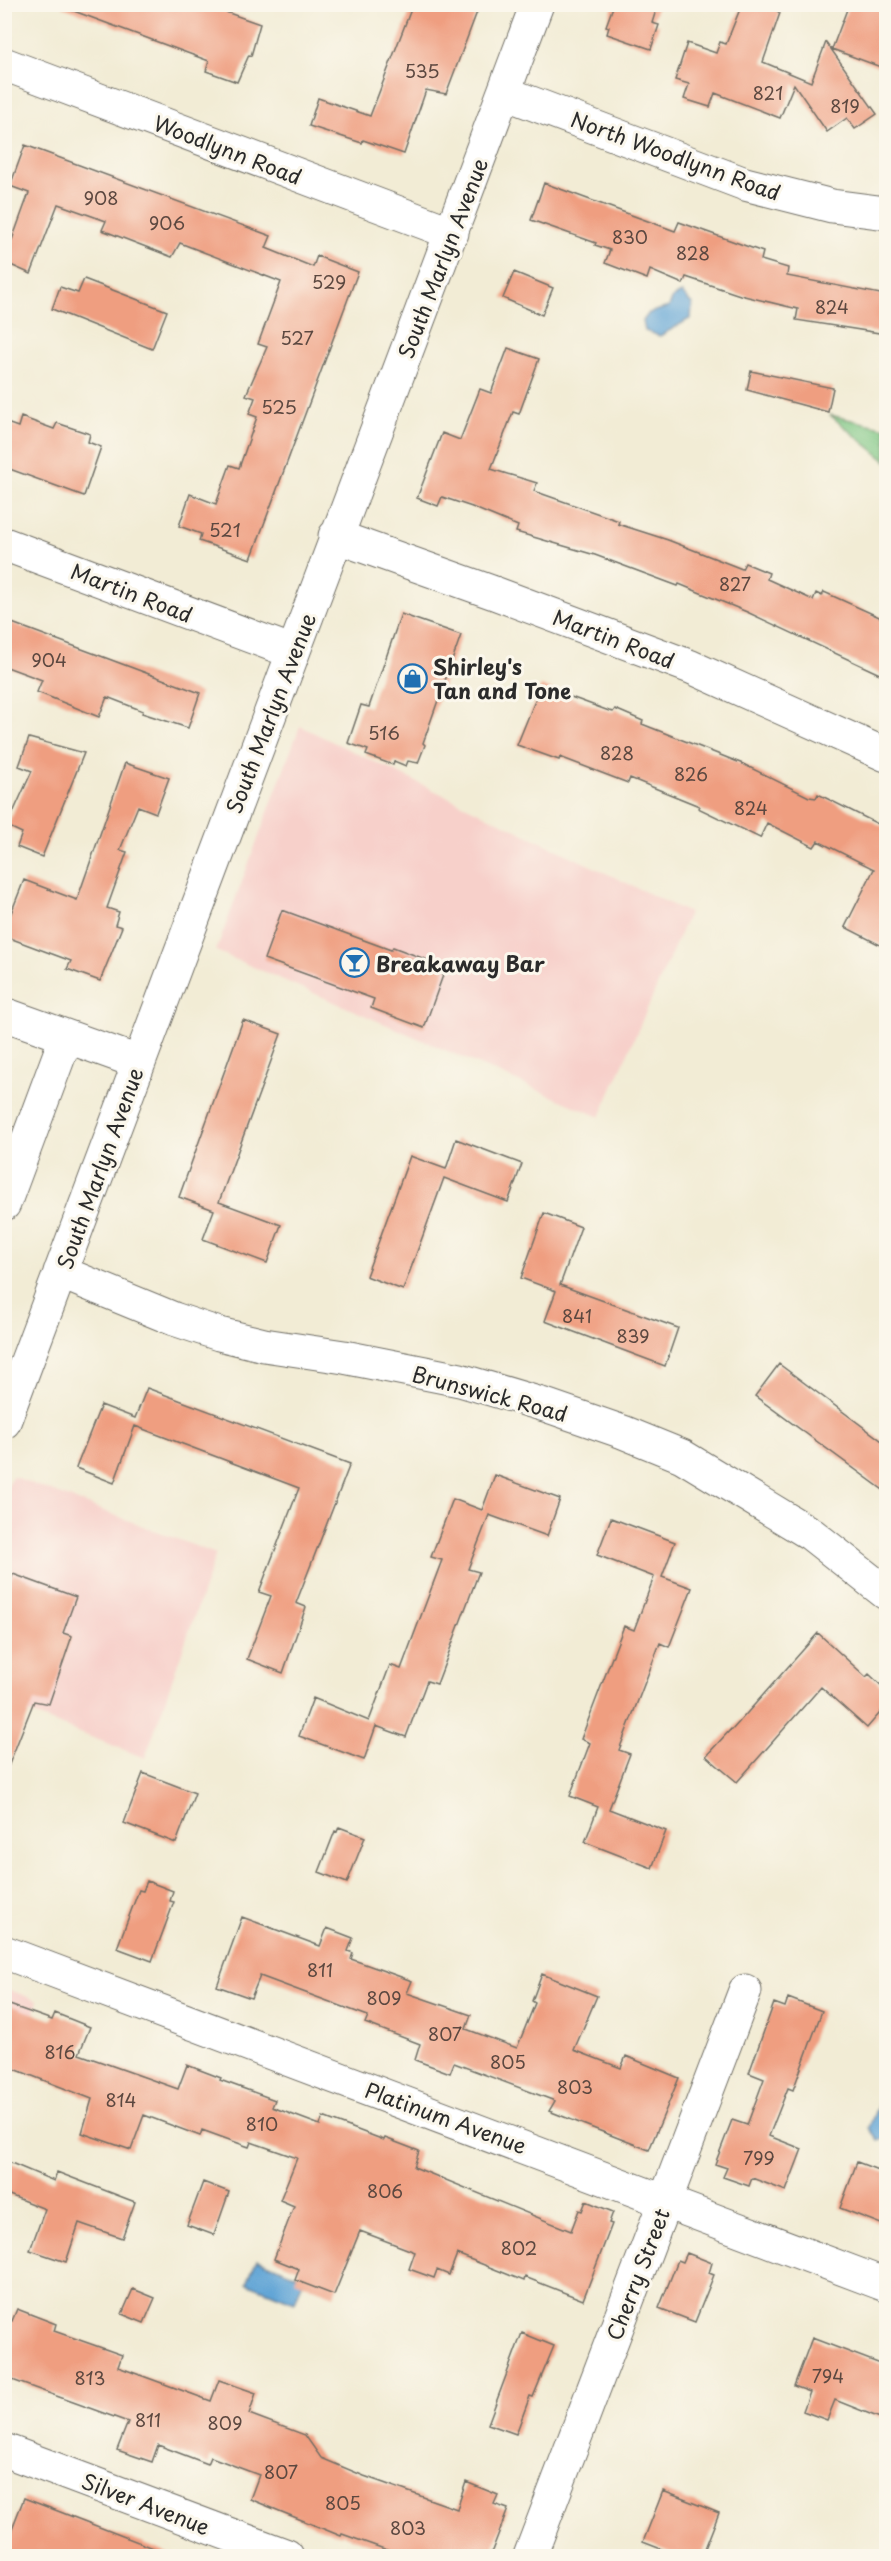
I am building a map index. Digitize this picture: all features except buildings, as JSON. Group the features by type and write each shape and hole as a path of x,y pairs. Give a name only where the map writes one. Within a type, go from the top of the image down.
{"street":[{"name":"South Marlyn Avenue","path":"4,1422 335,536 452,233 537,4"},
{"name":"Woodlynn Road","path":"4,64 452,233"},
{"name":"North Woodlynn Road","path":"505,93 745,184 832,206 886,213"},
{"name":"Martin Road","path":"335,536 691,667 886,755"},
{"name":"Martin Road","path":"4,544 293,652"},
{"path":"4,1014 138,1062"},
{"path":"4,1204 66,1037"},
{"name":"Brunswick Road","path":"60,1272 174,1319 219,1334 264,1345 344,1357 460,1380 548,1406 623,1432 682,1456 811,1534 886,1593"},
{"name":"Platinum Avenue","path":"4,1952 886,2284"},
{"name":"Cherry Street","path":"530,2556 745,1991"},
{"name":"Silver Avenue","path":"4,2450 287,2556"}],"shaded area":[{"path":"300,726 689,913 600,1117 216,951"},
{"path":"12,1476 216,1554 145,1758 5,1704 4,1496"},
{"path":"5,1988 38,2001 5,2091"}],"green space":[{"path":"830,415 886,428 886,461"}],"water":[{"path":"682,293 692,304 691,318 660,336 645,331 643,321 649,313 669,307 673,297"},
{"path":"886,2090 886,2138 878,2140 869,2128 883,2091"},
{"path":"257,2259 304,2278 295,2302 247,2283"}],"place":[{"name":"Shirley's Tan and Tone","path":"412,678"},
{"name":"Breakaway Bar","path":"355,963"}]}
